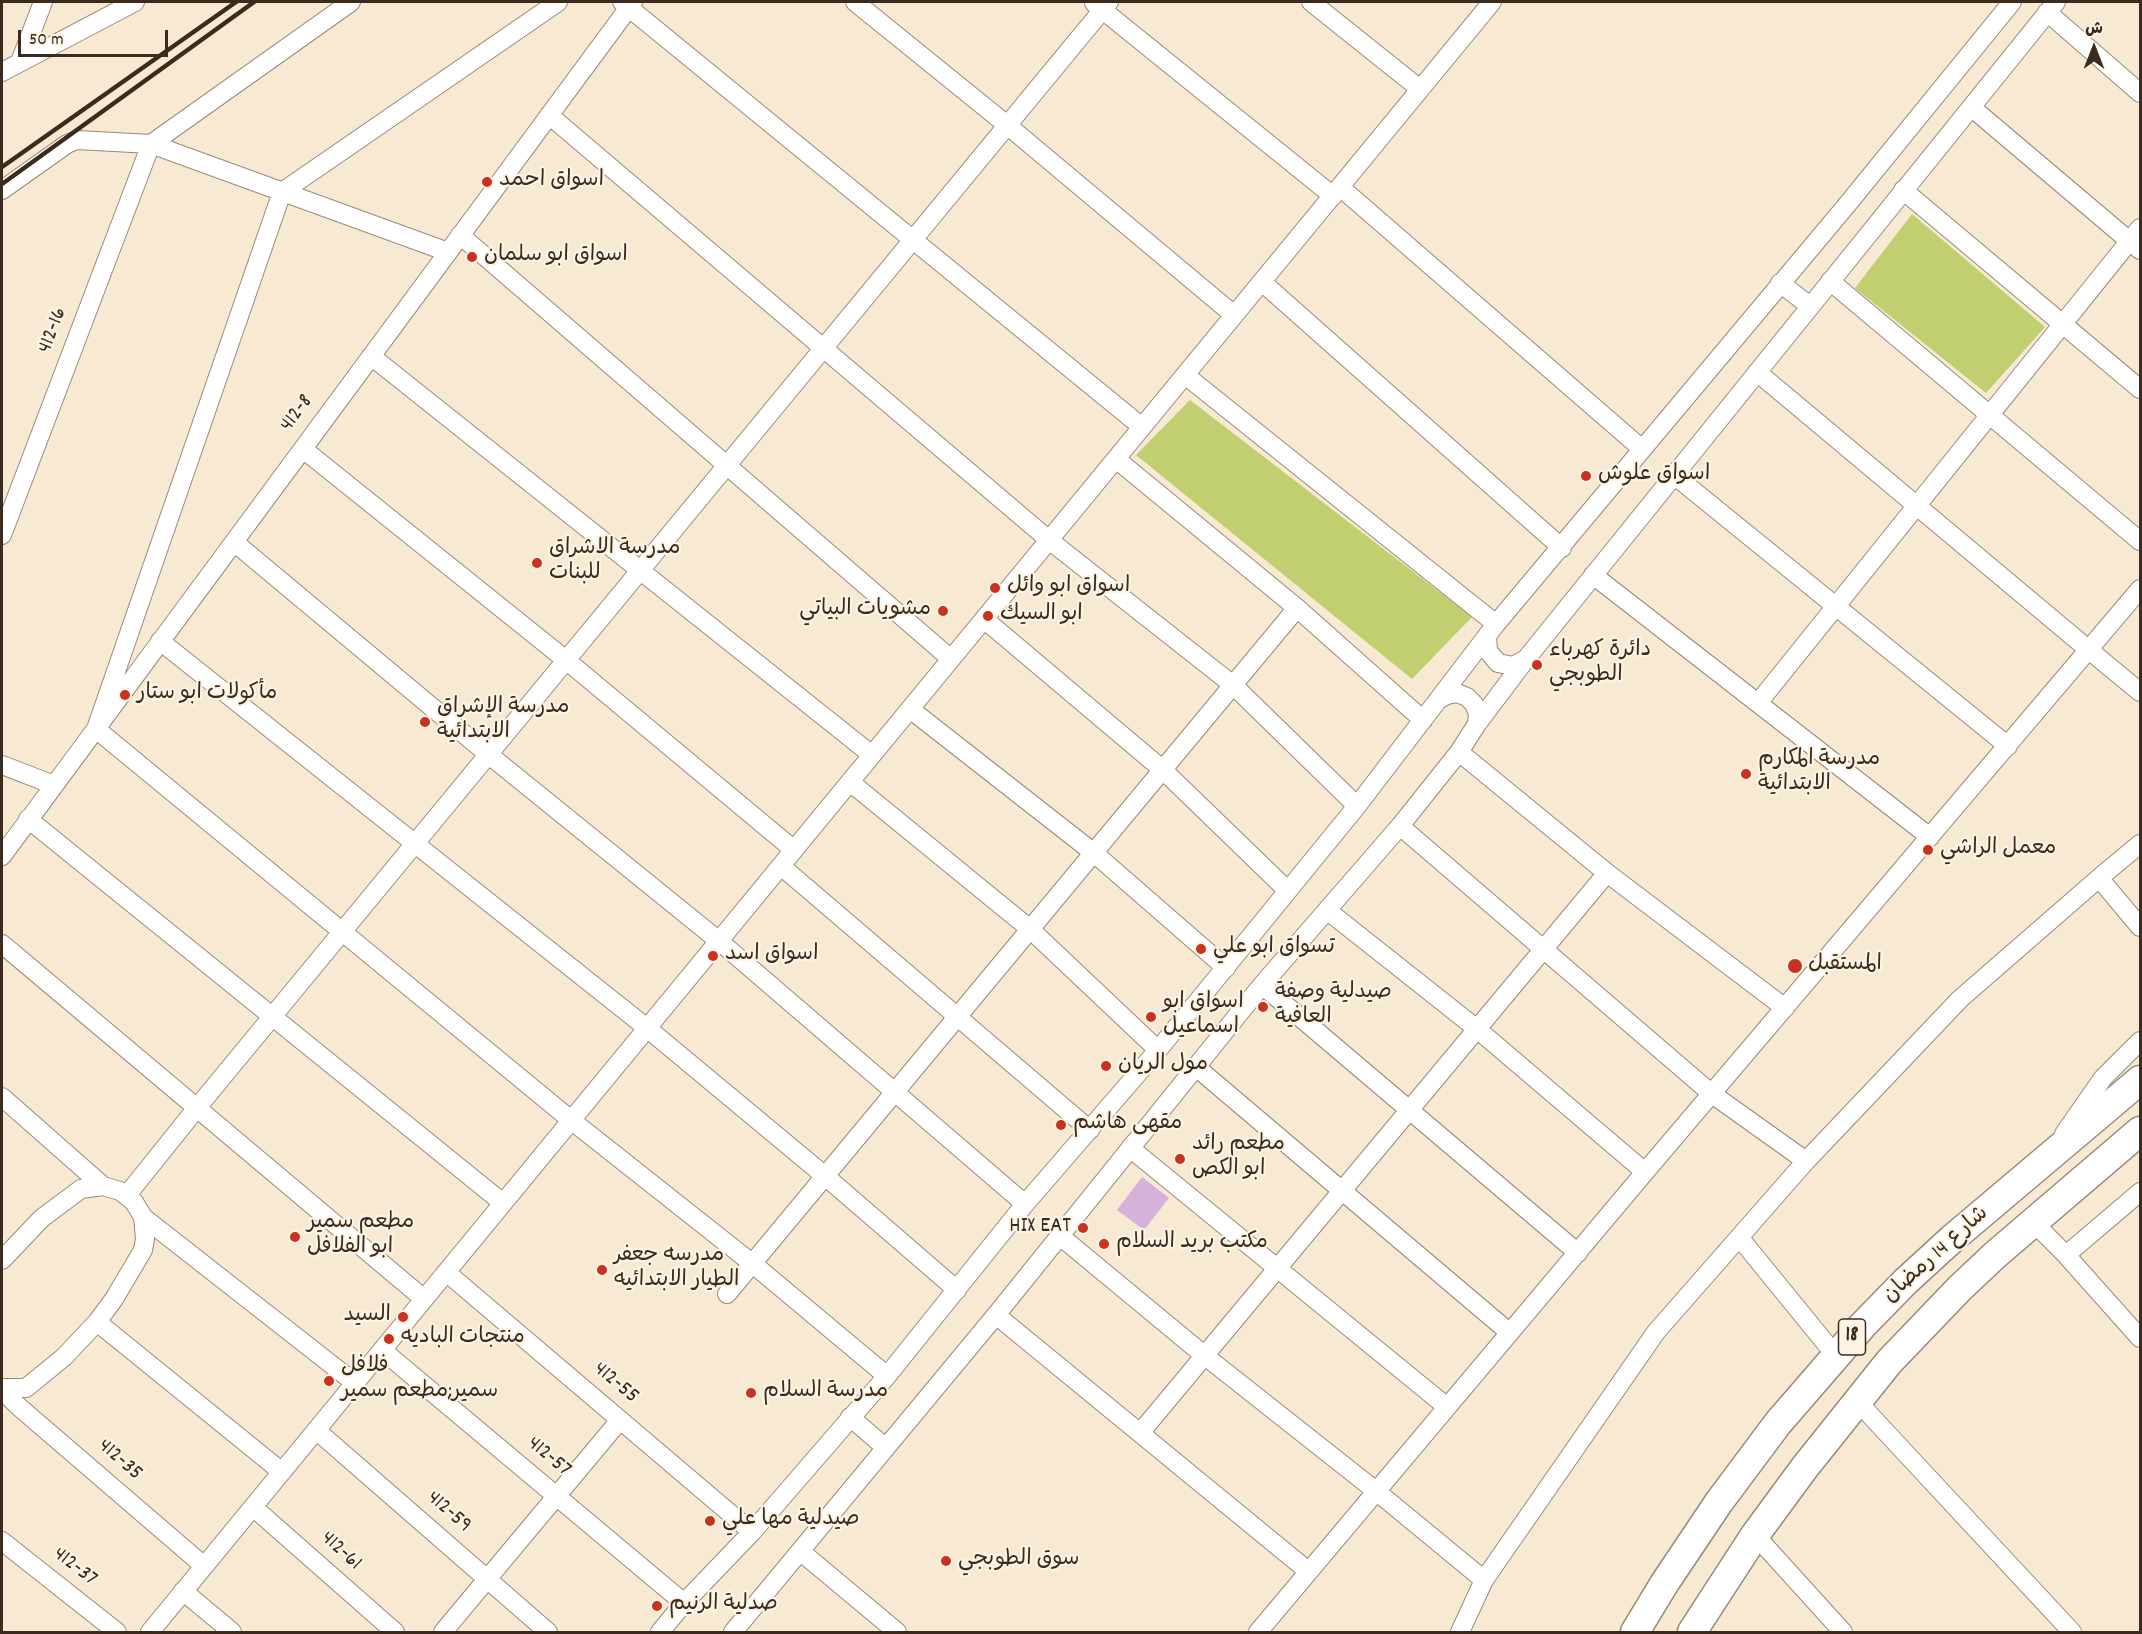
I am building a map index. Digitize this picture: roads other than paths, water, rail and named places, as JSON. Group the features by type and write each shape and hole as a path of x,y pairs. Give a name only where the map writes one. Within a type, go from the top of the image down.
{"main road":[{"name":"شارع 14 رمضان","path":"1635,1632 1719,1502 1779,1423 1862,1326 1953,1238 2134,1085"},
{"name":"شارع 14 رمضان","path":"1692,1632 1755,1535 1805,1467 1890,1362 1952,1296 2033,1222 2140,1131"}],"street":[{"path":"20,62 43,2"},
{"path":"2,72 135,2"},
{"path":"151,144 351,2"},
{"path":"558,2 282,192 96,729 571,1120 753,1264 887,1376"},
{"path":"855,2 1007,125 1234,315"},
{"path":"1311,2 1420,89"},
{"path":"150,1632 1492,2"},
{"path":"660,1632 684,1603 752,1532 887,1376 1025,1204 1158,1050 1357,806 1491,630 1846,206 2012,2"},
{"path":"628,4 1142,427"},
{"name":"412-8","path":"2,855 549,116 628,4"},
{"path":"127,1195 271,1017 1007,125 1101,4 1336,191 1641,449"},
{"path":"733,1632 996,1315 1262,985 1400,826 1459,752 1526,659 2052,7 2140,93"},
{"path":"1758,703 2063,324 2137,239 1971,107"},
{"path":"549,116 1049,540 1233,685 1357,806"},
{"path":"2,190 67,144 77,140 151,144 448,252"},
{"name":"412-16","path":"2,536 151,144"},
{"path":"1903,190 2140,389"},
{"path":"460,235 951,659"},
{"path":"1830,281 2140,541"},
{"path":"1262,282 1562,548"},
{"path":"1780,283 1810,306"},
{"path":"371,356 872,755"},
{"path":"1757,372 2140,692"},
{"path":"1185,375 1491,630"},
{"path":"303,448 566,660 794,850"},
{"path":"1116,459 1297,608 1423,720"},
{"path":"1674,475 2008,746"},
{"path":"234,542 488,754 719,940 1025,1204"},
{"path":"1593,575 1930,837"},
{"path":"1258,1632 2140,589"},
{"path":"727,1294 1297,608"},
{"path":"984,620 1163,770 1287,890"},
{"path":"1491,630 1488,651 1498,663 1513,666 1526,659"},
{"path":"160,641 647,1029 825,1176 957,1290"},
{"path":"1438,700 1457,693 1467,697 1474,704 1478,714 1477,724"},
{"path":"910,709 1094,853 1226,968"},
{"path":"1459,752 1606,873 1785,1008"},
{"path":"2,765 54,785"},
{"path":"850,782 1030,929 1158,1050"},
{"path":"28,819 503,1203"},
{"path":"1400,826 1712,1094 1806,1161"},
{"path":"1460,1632 1484,1580 1656,1332 1806,1161 1960,999 2140,844"},
{"path":"781,866 1090,1130"},
{"path":"1140,1433 1606,873"},
{"path":"2099,878 2140,927"},
{"path":"1328,910 1477,1029 1645,1172"},
{"path":"2,944 424,1299"},
{"path":"1262,985 1578,1253"},
{"path":"2045,1161 2103,1078 2140,1041"},
{"path":"1196,1067 1510,1333"},
{"path":"2,1097 103,1186"},
{"path":"1130,1148 1448,1407"},
{"path":"4,1253 61,1202 81,1189 103,1186 120,1191 140,1209 143,1217 145,1239 142,1250 114,1299 97,1322 64,1357 26,1388 4,1389"},
{"path":"2066,1255 2140,1192"},
{"path":"143,1217 355,1383"},
{"path":"2033,1222 2066,1255 2140,1338"},
{"path":"1060,1236 1204,1356 1376,1491 1484,1580"},
{"path":"1739,1237 1836,1356"},
{"name":"412-55","path":"446,1272 752,1532"},
{"path":"996,1315 1308,1571"},
{"path":"97,1322 282,1472"},
{"name":"412-57","path":"382,1350 684,1603"},
{"name":"412-35","path":"4,1389 18,1406 204,1566"},
{"path":"1857,1401 2072,1632"},
{"path":"850,1417 886,1448"},
{"path":"443,1632 620,1420"},
{"name":"412-59","path":"316,1430 548,1632"},
{"name":"412-61","path":"253,1507 395,1632"},
{"path":"1755,1535 1843,1632"},
{"name":"412-37","path":"2,1541 117,1632"},
{"path":"800,1551 897,1632"},
{"path":"183,1592 232,1632"}],"railway":[{"path":"2,167 236,2"},
{"path":"2,184 254,2"}],"place":[{"name":"اسواق احمد","path":"487,182"},
{"name":"اسواق ابو سلمان","path":"472,257"},
{"name":"اسواق علوش","path":"1586,476"},
{"name":"مدرسة الاشراق للبنات","path":"537,563"},
{"name":"اسواق ابو وائل","path":"995,588"},
{"name":"مشويات البياتي","path":"943,611"},
{"name":"ابو السيك","path":"988,616"},
{"name":"دائرة كهرباء الطوبجي","path":"1537,665"},
{"name":"مأكولات ابو ستار","path":"125,695"},
{"name":"مدرسة الإشراق الابتدائية","path":"425,722"},
{"name":"مدرسة المكارم الابتدائية","path":"1746,774"},
{"name":"معمل الراشي","path":"1928,850"},
{"name":"تسواق ابو علي","path":"1201,949"},
{"name":"اسواق اسد","path":"713,956"},
{"name":"المستقبل","path":"1795,966"},
{"name":"صيدلية وصفة العافية","path":"1263,1007"},
{"name":"اسواق ابو اسماعيل","path":"1151,1017"},
{"name":"مول الريان","path":"1106,1066"},
{"name":"مقهى هاشم","path":"1061,1125"},
{"name":"مطعم رائد ابو الكص","path":"1180,1159"},
{"name":"HIX EAT","path":"1083,1228"},
{"name":"مطعم سمير ابو الفلافل","path":"295,1237"},
{"name":"مكتب بريد السلام","path":"1104,1244"},
{"name":"مدرسه جعفر الطيار الابتدائيه","path":"602,1270"},
{"name":"السيد","path":"403,1317"},
{"name":"منتجات الباديه","path":"389,1339"},
{"name":"فلافل سمير;مطعم سمير","path":"329,1381"},
{"name":"مدرسة السلام","path":"751,1393"},
{"name":"صيدلية مها علي","path":"710,1521"},
{"name":"سوق الطوبجي","path":"946,1561"},
{"name":"صدلية الرنيم","path":"657,1606"}]}
